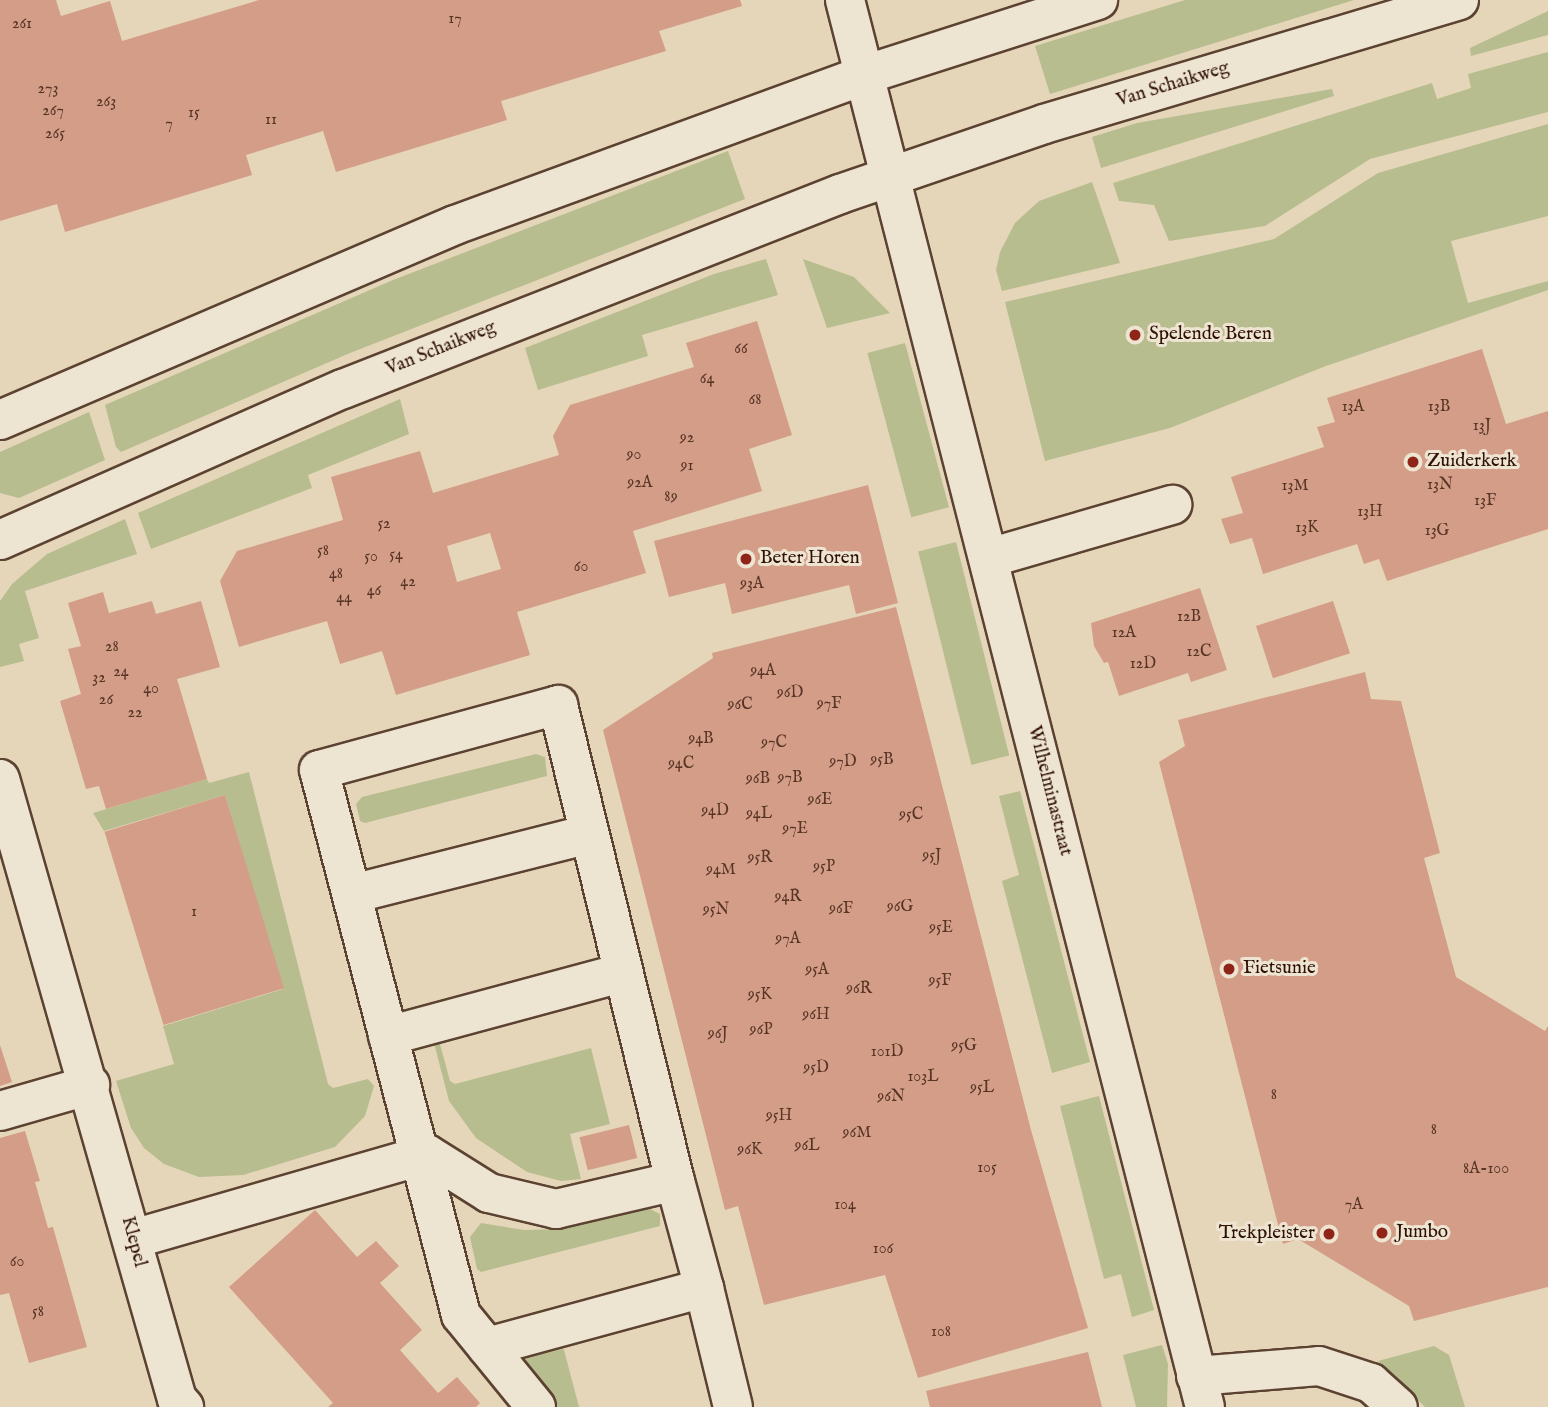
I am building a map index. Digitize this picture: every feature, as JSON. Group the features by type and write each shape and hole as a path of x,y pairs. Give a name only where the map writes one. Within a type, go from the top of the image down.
{"street":[{"path":"845,0 889,177"},
{"path":"0,420 455,225 864,75 1098,0"},
{"name":"Van Schaikweg","path":"0,540 405,363 889,177 1044,124 1459,0"},
{"name":"Wilhelminastraat","path":"889,177 1201,1391"},
{"path":"989,558 1172,505"},
{"path":"536,1407 461,1315 319,770 558,705 622,973 733,1407"},
{"name":"Klepel","path":"0,779 90,1085 132,1239 170,1404"},
{"path":"352,894 589,834"},
{"path":"388,1036 622,973"},
{"path":"0,1111 90,1085"},
{"path":"132,1239 427,1154 489,1193 556,1209 675,1181"},
{"path":"486,1348 704,1288"},
{"path":"1201,1391 1319,1366 1371,1383 1398,1407"}],"green space":[{"path":"1185,0 1354,0 1050,94 1035,46"},
{"path":"1548,11 1548,35 1471,56 1470,48"},
{"path":"1548,52 1548,112 1370,159 1265,226 1169,241 1154,205 1119,201 1113,183 1432,83 1437,99 1471,88 1468,74"},
{"path":"1332,89 1334,96 1101,168 1092,137 1137,123"},
{"path":"1548,124 1548,216 1451,241 1468,303 1548,281 1548,290 1326,366 1170,428 1045,461 1005,302 1274,239 1378,173"},
{"path":"728,151 745,199 350,353 121,452 116,447 105,405 393,280"},
{"path":"1092,182 1120,263 1002,291 996,270 1000,252 1015,223 1039,201"},
{"path":"766,259 778,295 642,335 648,356 538,390 525,348 714,274"},
{"path":"803,259 854,277 890,313 827,328"},
{"path":"905,343 949,507 911,517 867,353"},
{"path":"400,399 409,434 308,475 312,488 151,549 138,513"},
{"path":"89,412 105,460 19,498 0,493 0,452"},
{"path":"125,519 137,554 25,591 39,638 19,644 24,661 0,667 0,601 12,584 47,554"},
{"path":"956,542 1009,755 971,765 918,551"},
{"path":"536,754 545,757 547,776 365,823 360,821 356,804 362,797"},
{"path":"249,772 328,1084 333,1088 368,1079 374,1086 365,1116 335,1147 243,1175 199,1177 164,1164 144,1148 131,1128 116,1081 174,1064 163,1026 283,989 225,795 104,831 93,813 207,779 209,783"},
{"path":"1020,791 1090,1062 1052,1073 1002,881 1019,875 999,796"},
{"path":"434,1043 440,1044 450,1081 455,1084 591,1048 610,1124 570,1134 581,1179 561,1181 527,1172 476,1138 449,1101"},
{"path":"1099,1096 1154,1310 1132,1317 1121,1274 1104,1279 1060,1106"},
{"path":"648,1208 660,1214 660,1226 481,1272 477,1269 470,1237 481,1223 524,1230 562,1229"},
{"path":"1162,1345 1168,1364 1167,1407 1136,1407 1123,1355"},
{"path":"1434,1346 1449,1355 1465,1407 1425,1407 1378,1361"},
{"path":"563,1349 579,1407 557,1407 522,1365 527,1357"}],"building":[{"path":"0,0 56,0 61,16 110,1 122,41 259,0 740,0 742,6 659,31 666,51 501,101 507,120 336,172 323,131 246,155 252,175 65,232 57,204 0,221"},
{"path":"757,321 792,435 749,449 762,491 633,531 646,573 517,612 530,655 396,695 382,651 340,664 327,621 239,647 220,581 237,551 343,520 331,477 420,451 433,493 559,455 553,436 570,405 694,367 686,343","holes":["490,533 501,569 457,582 447,546"]},
{"name":"Zuiderkerk","path":"1482,349 1506,424 1548,411 1548,529 1387,581 1379,559 1364,564 1357,544 1263,574 1252,538 1230,544 1221,519 1243,513 1231,477 1324,447 1317,427 1335,422 1327,398"},
{"path":"868,485 898,603 856,614 849,585 732,614 725,583 669,597 654,541"},
{"path":"1200,588 1227,670 1191,682 1188,673 1119,696 1108,662 1104,663 1094,646 1091,623"},
{"path":"103,592 109,613 152,601 156,614 201,601 220,667 177,679 207,779 106,809 99,786 86,789 60,701 81,694 68,649 81,646 68,603"},
{"path":"1333,601 1350,653 1273,678 1256,626"},
{"path":"896,607 1031,1130 1088,1328 918,1378 885,1275 764,1305 738,1206 725,1210 603,730 713,658 712,653"},
{"path":"1365,672 1371,699 1401,701 1440,853 1424,858 1456,977 1545,1031 1548,1026 1548,1287 1414,1321 1409,1306 1298,1239 1283,1244 1159,762 1185,746 1178,720"},
{"path":"225,795 284,988 164,1025 105,832"},
{"path":"0,1045 12,1082 0,1086"},
{"path":"629,1125 637,1158 588,1170 580,1137"},
{"path":"25,1131 40,1181 35,1182 48,1228 53,1227 87,1347 29,1363 9,1293 0,1295 0,1138"},
{"path":"315,1210 357,1257 376,1241 399,1266 380,1283 422,1330 400,1350 438,1393 457,1377 480,1403 476,1407 328,1407 333,1403 229,1287"},
{"path":"1088,1352 1102,1407 930,1407 926,1391"}],"place":[{"name":"Spelende Beren","path":"1135,335"},
{"name":"Zuiderkerk","path":"1413,462"},
{"name":"Beter Horen","path":"746,559"},
{"name":"Fietsunie","path":"1229,969"},
{"name":"Jumbo","path":"1382,1233"},
{"name":"Trekpleister","path":"1329,1234"}]}
